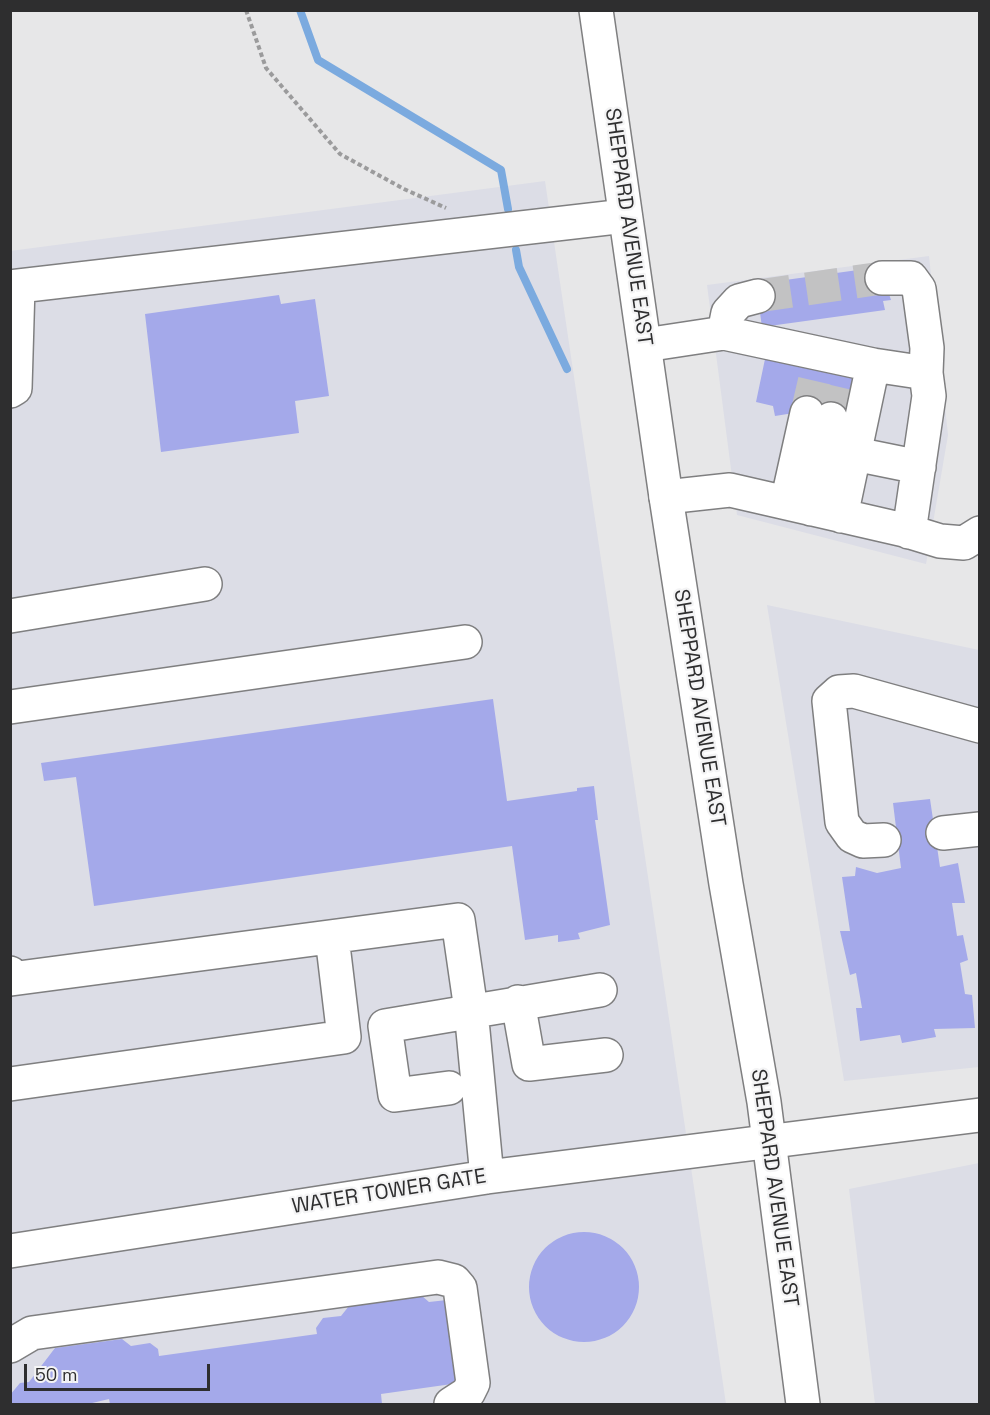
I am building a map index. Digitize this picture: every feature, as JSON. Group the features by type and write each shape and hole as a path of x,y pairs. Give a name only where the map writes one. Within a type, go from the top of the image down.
{"main road":[{"name":"SHEPPARD AVENUE EAST","path":"596,10 666,497 769,1143 803,1404"},
{"path":"10,391 15,388 14,287 625,216"},
{"path":"882,278 911,278 919,289 927,348 926,373 929,396 909,532"},
{"path":"724,333 728,313 739,301 758,296"},
{"path":"645,345 724,333 839,365 926,373"},
{"path":"826,513 855,454 839,365"},
{"path":"819,416 826,513"},
{"path":"855,454 918,476"},
{"path":"826,513 918,476"},
{"path":"666,497 730,490 940,541 964,543 980,533"},
{"path":"10,616 205,584"},
{"path":"10,706 465,642"},
{"path":"884,840 863,841 852,837 842,822 829,701 839,692 854,691 980,726"},
{"path":"943,833 980,829"},
{"path":"10,973 11,979 458,920 471,1010 487,1177"},
{"path":"10,1084 344,1037 332,937"},
{"path":"449,1088 395,1095 385,1026 600,990"},
{"path":"518,1002 529,1064 606,1055"},
{"name":"WATER TOWER GATE","path":"10,1251 487,1177 702,1148 769,1143 980,1115"},
{"path":"10,1346 32,1333 438,1277 454,1281 460,1288 473,1383 468,1393 451,1404"}],"path":[{"path":"246,10 266,68 340,154 404,189 459,213 473,234"}],"shaded area":[{"path":"545,181 726,1404 11,1404 10,251"},
{"path":"929,256 948,435 926,564 737,515 707,285"},
{"path":"767,605 979,650 979,1067 844,1081"},
{"path":"979,1163 979,1404 875,1404 849,1189"}],"building":[{"path":"880,267 891,300 883,301 885,310 762,327 756,284"},
{"path":"279,295 281,304 315,299 329,396 295,401 299,433 161,452 145,314"},
{"path":"765,359 779,362 793,360 794,365 861,380 852,423 800,412 775,416 773,406 756,402"},
{"path":"493,699 507,801 577,791 577,788 594,786 598,820 595,820 610,925 578,933 580,939 558,942 558,935 525,940 512,846 94,906 76,777 44,781 41,763"},
{"path":"930,799 940,867 958,863 965,903 952,903 957,936 963,935 968,960 960,963 965,994 972,995 975,1028 934,1029 936,1037 902,1043 900,1035 860,1041 856,1008 862,1008 856,973 850,975 840,931 850,931 842,877 855,876 856,867 877,873 901,868 893,803"},
{"path":"584,1232 605,1236 623,1248 635,1266 639,1287 635,1308 623,1326 605,1338 584,1342 563,1338 545,1326 533,1308 529,1287 533,1266 545,1248 563,1236"},
{"path":"422,1296 429,1302 447,1300 459,1383 381,1394 382,1404 110,1404 109,1399 88,1404 11,1404 10,1395 20,1383 29,1382 55,1348 122,1339 131,1346 150,1343 158,1349 159,1356 317,1334 316,1328 323,1318 341,1316 349,1306"}],"waterway":[{"path":"300,10 318,60 501,170 508,209"},
{"path":"516,250 519,267 567,369"}],"tunnel":[{"path":"758,296 882,278"},
{"path":"807,413 817,370"},
{"path":"831,419 841,376"}]}
